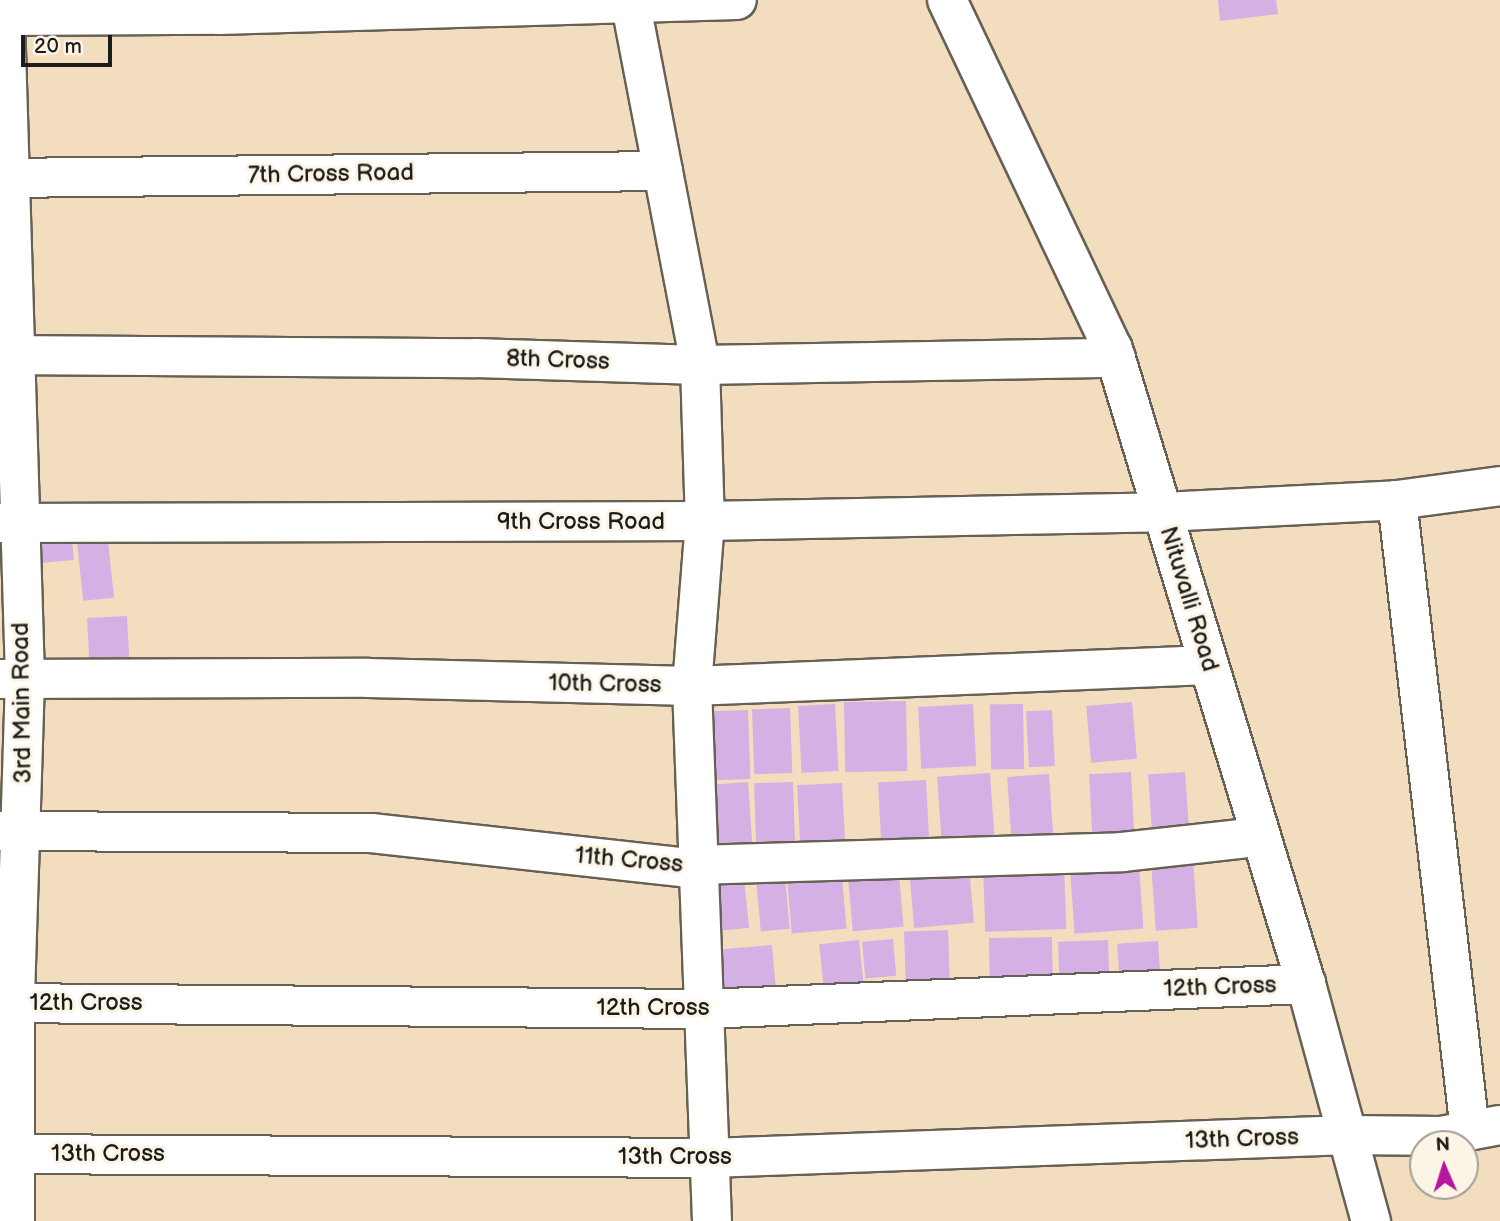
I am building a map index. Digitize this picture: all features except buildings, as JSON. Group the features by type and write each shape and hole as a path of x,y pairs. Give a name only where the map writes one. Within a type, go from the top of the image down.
{"street":[{"path":"2,16 133,8 737,0"},
{"name":"Nituvalli Road","path":"947,0 1116,358 1209,664 1258,837 1306,984 1350,1135 1371,1221"},
{"path":"631,3 699,365 705,521 692,685 695,864 712,1221"},
{"name":"3rd Main Road","path":"2,16 12,679 6,1154 15,1221"},
{"name":"7th Cross Road","path":"6,178 663,171"},
{"name":"8th Cross","path":"8,355 475,358 699,365 1116,358"},
{"name":"9th Cross Road","path":"8,523 705,521 1163,512 1398,500 1500,486"},
{"path":"1398,500 1485,1128"},
{"name":"10th Cross","path":"12,679 368,678 692,685 1209,664"},
{"name":"11th Cross","path":"11,831 371,833 690,868 695,864 1122,852 1258,837"},
{"name":"12th Cross","path":"8,1003 704,1009 1306,984"},
{"name":"13th Cross","path":"6,1154 710,1158 1350,1135 1441,1136 1485,1128"}]}
